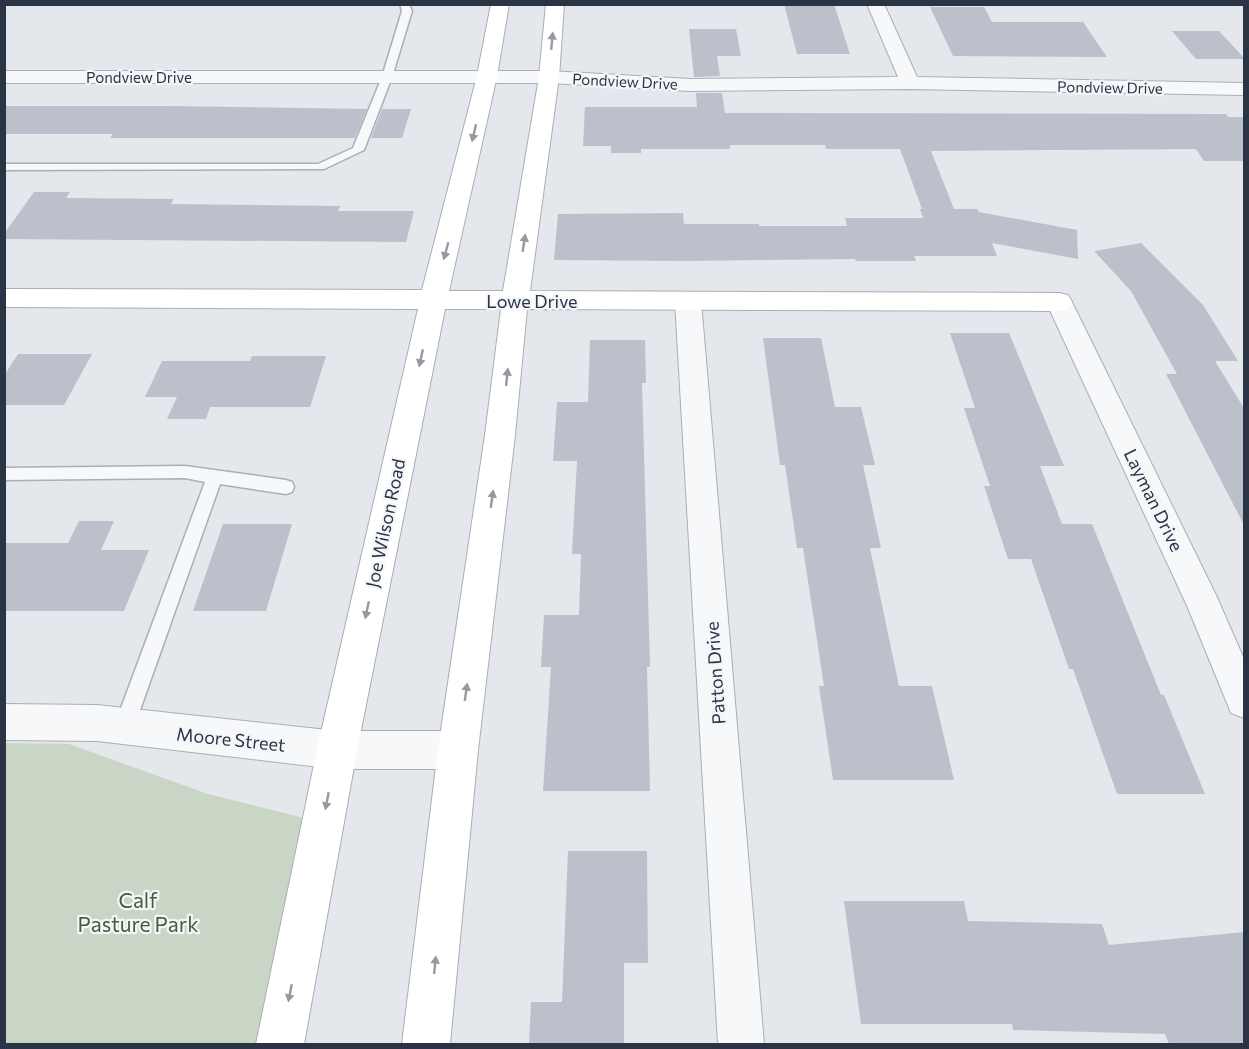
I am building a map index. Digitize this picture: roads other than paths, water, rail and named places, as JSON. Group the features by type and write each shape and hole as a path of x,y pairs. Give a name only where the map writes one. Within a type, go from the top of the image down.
{"main road":[{"name":"Joe Wilson Road","path":"280,1044 337,750 433,301 487,76 500,4"},
{"path":"426,1044 458,750 500,435 515,301 549,77 555,4"},
{"name":"Lowe Drive","path":"4,298 1059,302"}],"street":[{"path":"875,4 910,83"},
{"name":"Pondview Drive","path":"4,77 487,76 690,84 910,83 1245,89"},
{"name":"Patton Drive","path":"688,301 741,1044"},
{"name":"Layman Drive","path":"1059,302 1204,606 1245,700"},
{"name":"Moore Street","path":"4,722 97,723 337,750 458,750"}],"lane":[{"path":"4,167 320,167 358,150 387,77 407,11 404,4"},
{"path":"4,474 185,472 286,487"},
{"path":"124,727 215,477"}],"park label":[{"name":"Calf Pasture Park","path":"138,911"}]}
